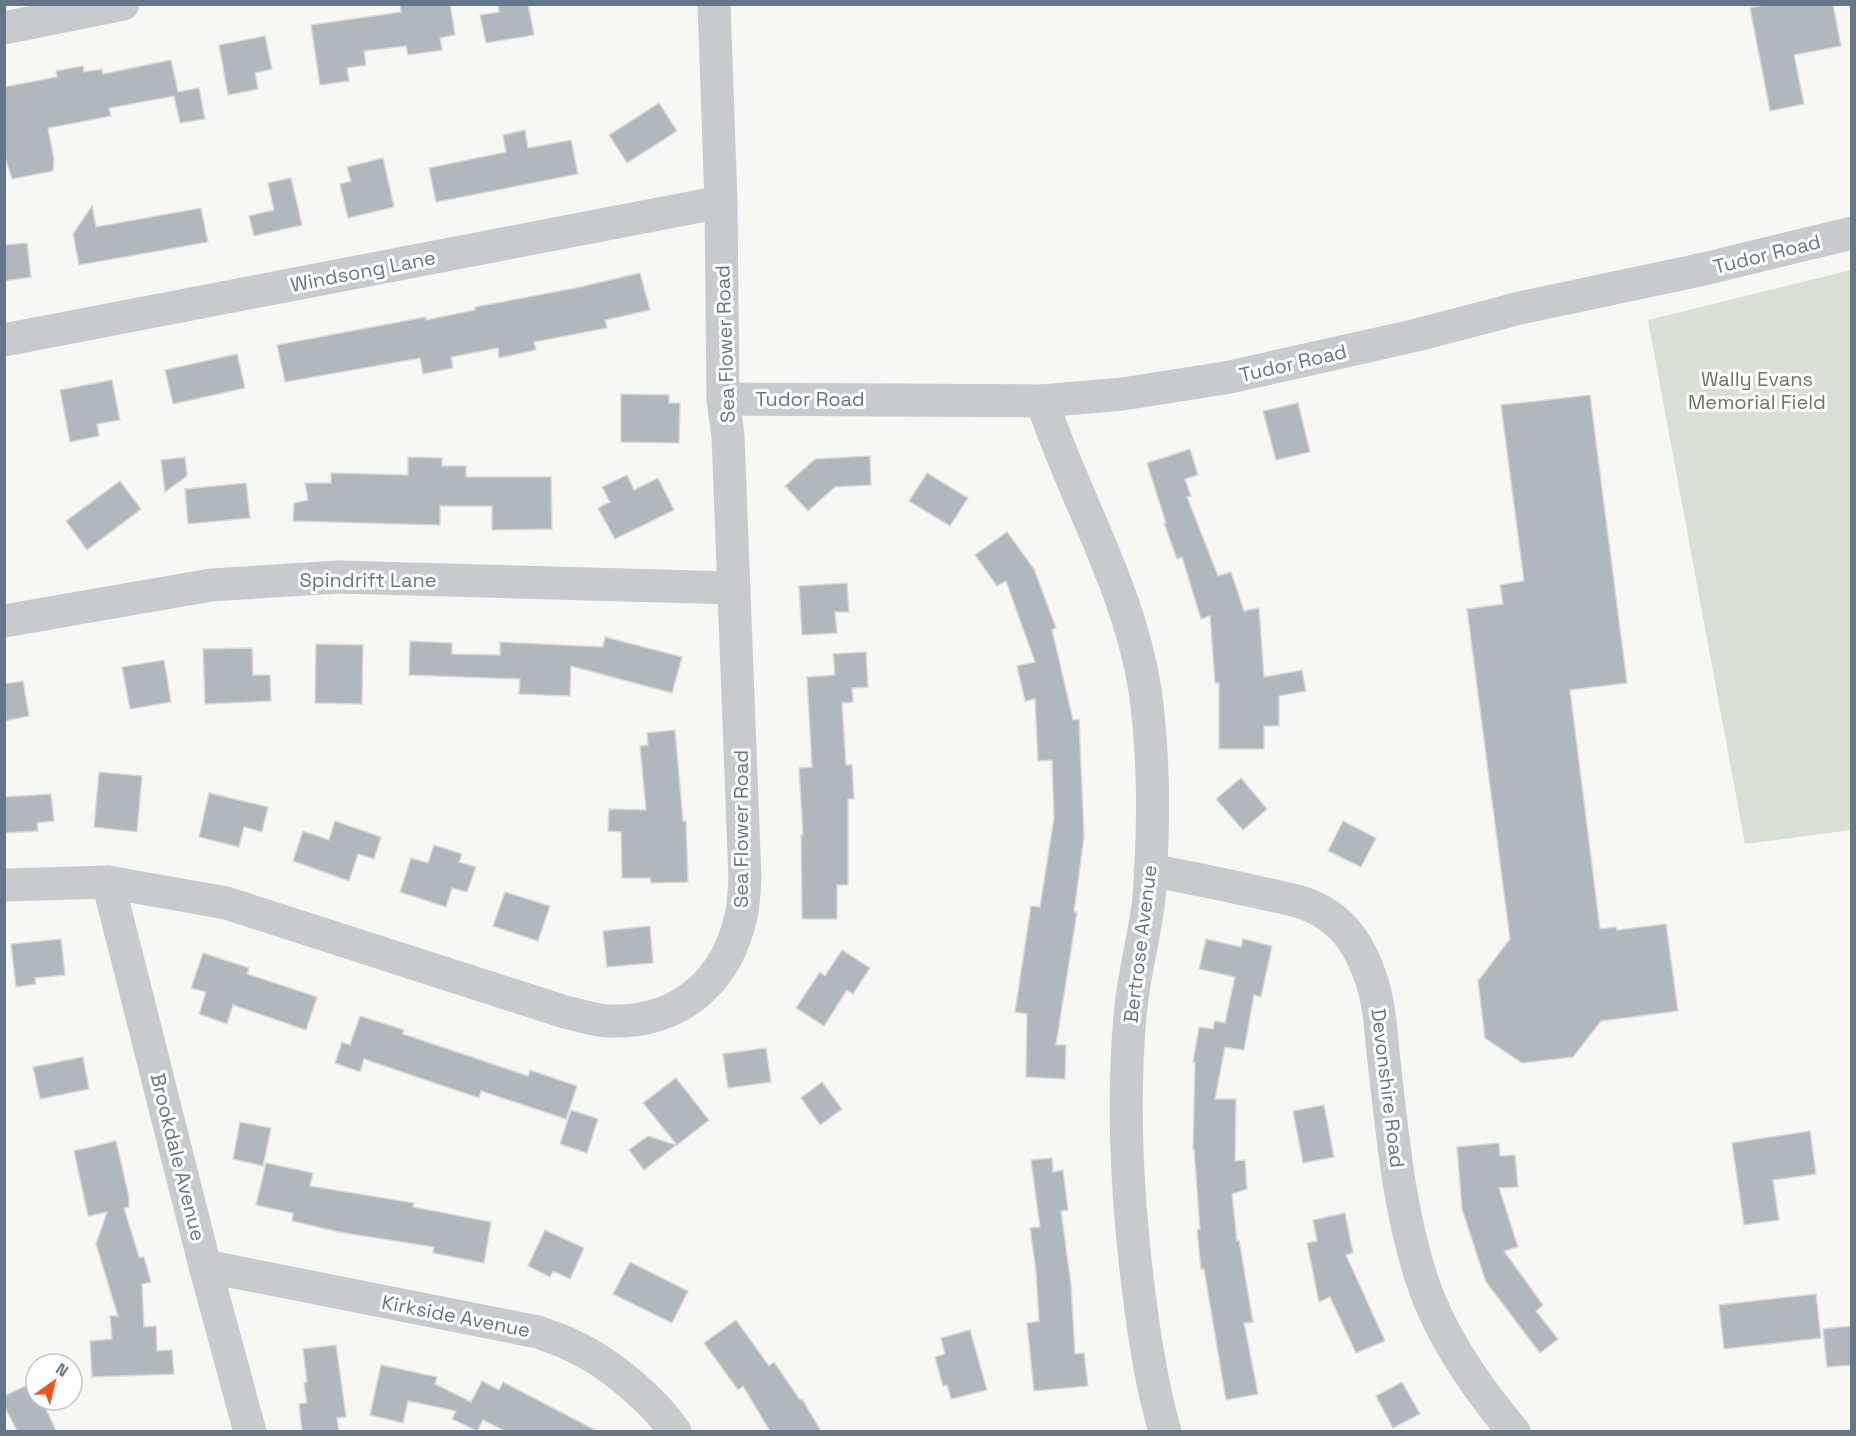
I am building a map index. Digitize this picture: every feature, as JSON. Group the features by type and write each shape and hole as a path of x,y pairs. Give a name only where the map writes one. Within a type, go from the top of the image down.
{"street":[{"path":"4,28 123,4"},
{"name":"Sea Flower Road","path":"4,885 108,882 226,903 565,1012 608,1022 648,1018 675,1008 699,993 723,963 732,945 743,909 745,879 728,436 723,399 721,202 714,4"},
{"name":"Windsong Lane","path":"4,340 721,202"},
{"name":"Tudor Road","path":"723,399 1042,401 1124,394 1230,377 1417,335 1524,307 1704,270 1851,233"},
{"name":"Bertrose Avenue","path":"1042,401 1056,442 1116,580 1133,632 1145,690 1153,825 1149,904 1130,1013 1125,1128 1134,1251 1145,1343 1164,1431"},
{"name":"Spindrift Lane","path":"4,621 211,585 327,578 734,588"},
{"name":"Devonshire Road","path":"1150,870 1197,878 1304,903 1327,914 1340,925 1362,954 1376,994 1400,1185 1409,1233 1422,1282 1461,1360 1489,1402 1514,1431"},
{"name":"Brookdale Avenue","path":"108,882 205,1266 250,1431"},
{"name":"Kirkside Avenue","path":"205,1266 538,1332 575,1346 609,1368 638,1390 675,1431"}],"green space":[{"name":"Wally Evans Memorial Field","path":"1851,270 1851,830 1745,844 1648,320"}],"building":[{"path":"400,4 450,4 455,35 440,38 442,50 408,55 406,46 364,51 366,65 347,68 349,81 320,85 311,25 401,12"},
{"path":"498,4 528,4 534,35 486,43 480,15 499,12"},
{"path":"1767,4 1833,4 1841,46 1794,55 1804,104 1770,111 1750,8"},
{"path":"265,36 272,69 255,73 258,89 228,95 219,45"},
{"path":"171,60 178,92 199,88 205,119 180,123 174,96 109,108 111,116 48,128 54,159 53,171 12,179 4,154 4,87 57,77 56,71 83,66 84,72 102,69 103,74"},
{"path":"659,103 677,131 627,163 609,135"},
{"path":"525,130 528,148 571,140 578,174 436,202 429,168 506,152 503,135"},
{"path":"383,158 394,207 348,218 340,184 351,181 347,167"},
{"path":"291,178 302,225 254,236 249,216 274,210 268,183"},
{"path":"92,206 96,227 201,208 208,242 79,265 73,234"},
{"path":"27,243 31,277 4,281 4,245"},
{"path":"640,273 650,310 605,320 607,328 534,342 536,350 499,358 498,348 451,357 453,368 423,374 420,358 285,382 277,345 426,317 426,320 475,310 475,307"},
{"path":"237,354 245,388 173,404 165,370"},
{"path":"112,380 120,420 97,424 99,436 70,442 60,390"},
{"path":"621,394 669,395 669,403 680,403 679,443 621,442"},
{"path":"1590,395 1627,683 1570,690 1600,929 1616,927 1617,930 1666,924 1678,1011 1601,1021 1573,1057 1522,1063 1485,1038 1478,981 1510,939 1467,609 1503,604 1500,585 1524,581 1501,405"},
{"path":"1298,403 1310,452 1276,460 1263,411"},
{"path":"1190,449 1198,475 1185,479 1191,496 1187,497 1218,576 1231,572 1244,611 1259,608 1264,677 1302,670 1306,691 1279,696 1279,726 1264,726 1264,749 1219,749 1219,683 1215,683 1210,616 1201,619 1182,557 1177,559 1164,523 1166,523 1147,463"},
{"path":"870,456 871,485 835,487 808,511 785,486 815,459"},
{"path":"185,457 187,476 165,492 161,460"},
{"path":"408,457 442,458 442,466 466,466 466,477 551,477 552,529 492,530 492,506 440,506 440,525 293,521 294,503 308,500 305,483 331,483 331,473 408,475"},
{"path":"927,473 968,498 950,526 909,501"},
{"path":"627,475 634,490 658,478 674,510 615,539 598,508 610,502 602,487"},
{"path":"120,481 141,509 87,550 66,521"},
{"path":"246,483 250,518 188,524 185,489"},
{"path":"1007,532 1034,569 1056,628 1052,630 1073,720 1079,719 1084,836 1074,912 1077,912 1056,1045 1066,1045 1065,1079 1026,1077 1027,1014 1015,1012 1031,906 1040,907 1054,818 1052,760 1038,761 1035,699 1025,701 1017,666 1035,662 1006,581 997,586 975,555"},
{"path":"847,583 849,612 835,612 837,633 802,635 799,586"},
{"path":"605,637 682,657 672,693 571,666 570,696 519,694 520,679 409,675 410,641 452,643 452,654 500,655 500,642 603,647"},
{"path":"316,644 363,645 362,704 315,703"},
{"path":"252,648 253,675 270,675 271,701 205,704 203,649"},
{"path":"866,652 868,687 852,688 853,702 842,703 846,765 852,765 854,799 848,799 848,885 837,885 837,919 802,919 801,835 803,835 799,768 812,767 807,677 835,675 833,654"},
{"path":"164,660 171,702 130,709 122,667"},
{"path":"23,681 29,716 4,721 4,684"},
{"path":"675,730 683,821 686,821 688,882 651,883 650,878 622,878 621,832 608,831 609,809 646,810 640,746 648,745 647,733"},
{"path":"99,772 142,776 137,832 94,827"},
{"path":"1241,778 1267,809 1243,830 1216,799"},
{"path":"209,793 268,807 262,832 244,827 239,847 199,837"},
{"path":"51,794 54,821 37,823 38,831 4,833 4,797"},
{"path":"335,821 381,837 374,859 358,854 349,881 293,861 303,831 329,840"},
{"path":"1343,821 1376,838 1361,867 1328,851"},
{"path":"434,845 462,854 459,862 476,867 467,892 452,888 446,907 400,892 411,858 428,863"},
{"path":"505,892 550,906 538,941 493,926"},
{"path":"650,926 653,963 607,967 603,931"},
{"path":"61,939 65,975 35,978 36,984 16,987 11,944"},
{"path":"1206,939 1241,947 1243,939 1272,946 1261,997 1254,995 1244,1050 1225,1047 1215,1099 1236,1099 1235,1161 1245,1160 1247,1189 1232,1194 1237,1241 1239,1240 1253,1322 1244,1323 1258,1394 1226,1400 1204,1269 1201,1269 1197,1230 1200,1229 1193,1149 1195,1062 1193,1062 1199,1027 1213,1029 1215,1021 1225,1023 1235,977 1199,969"},
{"path":"842,950 870,968 853,994 847,990 824,1026 796,1008 820,972 825,976"},
{"path":"203,953 249,968 247,974 317,997 306,1030 233,1005 227,1024 199,1014 206,992 191,988"},
{"path":"360,1016 404,1030 403,1034 528,1076 530,1070 577,1086 566,1119 481,1091 479,1098 364,1059 360,1072 335,1063 342,1042 350,1045"},
{"path":"766,1048 771,1082 728,1088 723,1054"},
{"path":"83,1057 89,1089 40,1099 33,1067"},
{"path":"676,1078 709,1120 677,1145 643,1103"},
{"path":"822,1082 842,1109 820,1125 801,1098"},
{"path":"1324,1105 1334,1157 1303,1163 1293,1111"},
{"path":"571,1110 598,1119 587,1153 560,1144"},
{"path":"240,1122 271,1128 263,1166 233,1159"},
{"path":"1810,1131 1816,1174 1773,1180 1779,1220 1744,1225 1732,1143"},
{"path":"648,1136 676,1145 644,1170 629,1150"},
{"path":"116,1141 129,1197 129,1207 124,1208 139,1257 144,1257 151,1282 142,1284 144,1327 156,1326 157,1351 172,1350 174,1374 92,1377 90,1341 112,1339 110,1316 118,1316 96,1244 107,1212 88,1216 74,1151"},
{"path":"1499,1143 1500,1156 1515,1155 1518,1187 1499,1188 1518,1247 1504,1251 1543,1305 1536,1311 1558,1339 1540,1353 1486,1282 1462,1209 1457,1147"},
{"path":"1052,1158 1053,1172 1063,1170 1068,1210 1061,1211 1071,1285 1075,1354 1084,1353 1088,1386 1034,1391 1027,1323 1039,1321 1036,1271 1030,1228 1040,1227 1031,1160"},
{"path":"266,1163 313,1173 310,1186 414,1203 413,1207 491,1222 484,1263 433,1253 434,1247 339,1232 292,1221 293,1213 256,1205"},
{"path":"1345,1213 1353,1253 1346,1255 1385,1341 1356,1353 1330,1297 1319,1302 1307,1243 1317,1241 1313,1220"},
{"path":"545,1230 584,1248 570,1279 553,1271 550,1277 528,1266"},
{"path":"630,1262 688,1291 672,1323 613,1294"},
{"path":"1816,1294 1821,1338 1724,1349 1719,1305"},
{"path":"736,1320 769,1366 774,1362 800,1400 802,1399 821,1431 770,1431 743,1386 738,1390 704,1343"},
{"path":"1851,1326 1851,1365 1827,1367 1823,1329"},
{"path":"970,1330 987,1390 951,1399 947,1385 943,1386 935,1357 945,1354 941,1338"},
{"path":"336,1345 346,1417 337,1418 339,1431 302,1431 299,1404 307,1403 303,1349"},
{"path":"381,1365 437,1377 435,1384 471,1402 482,1381 499,1390 503,1382 597,1431 505,1431 483,1420 477,1431 452,1419 456,1411 408,1401 403,1423 370,1415"},
{"path":"1402,1382 1420,1414 1393,1428 1376,1396"},
{"path":"24,1387 24,1412 47,1412 56,1431 17,1431 4,1405 4,1396"}]}
